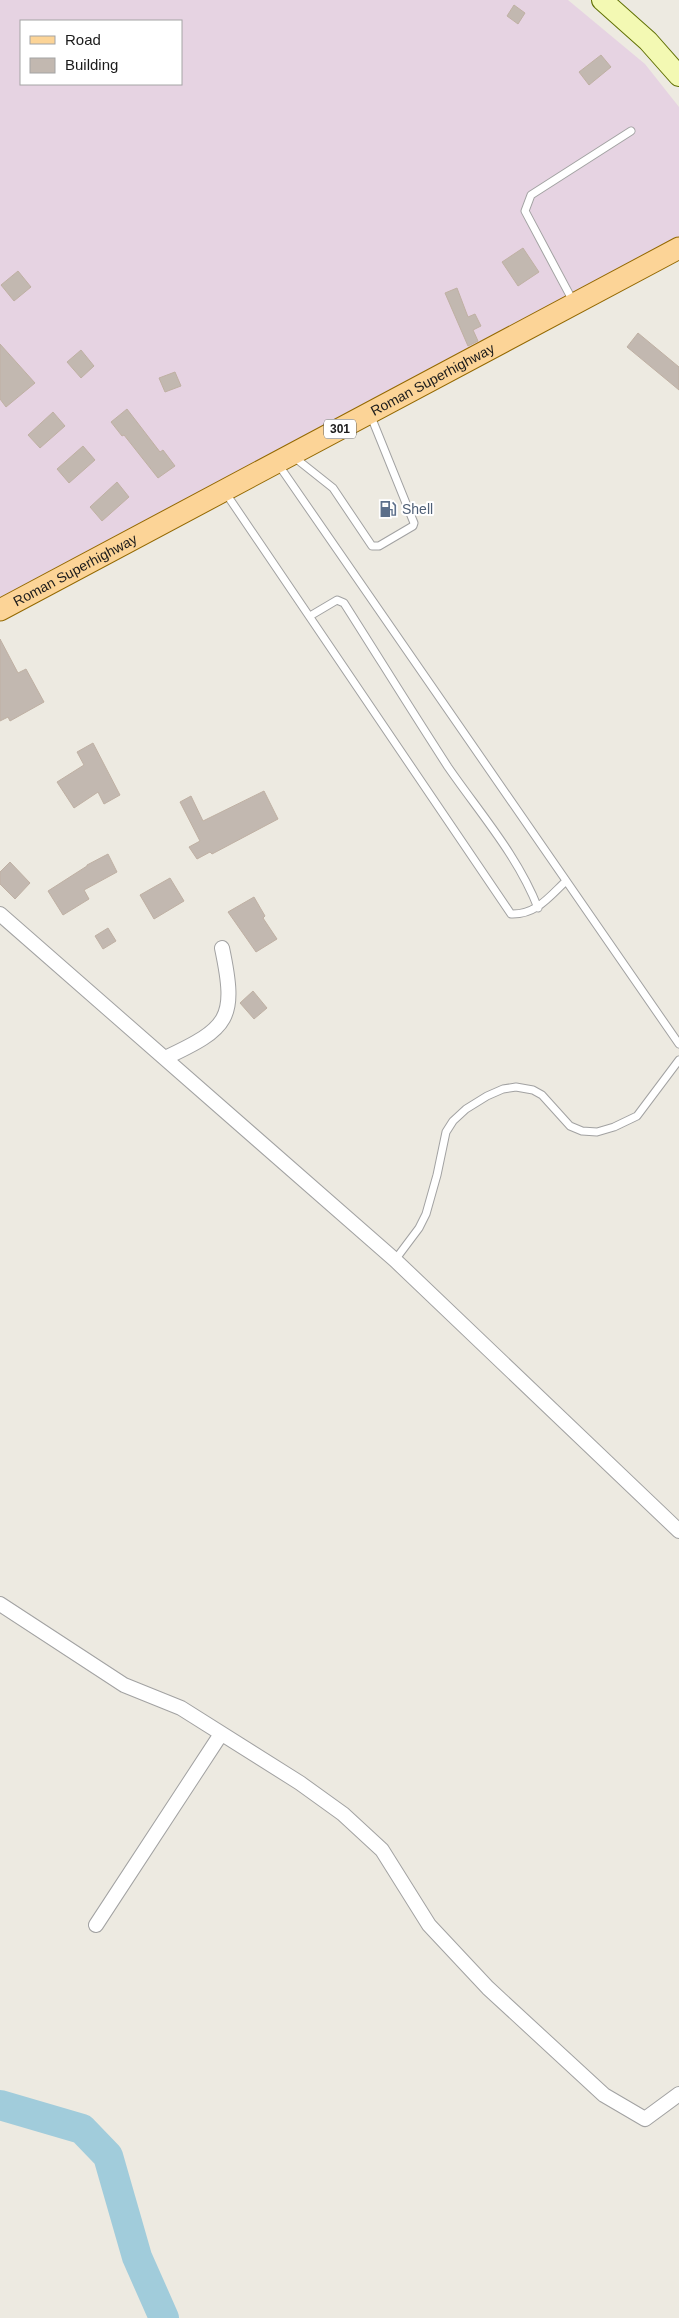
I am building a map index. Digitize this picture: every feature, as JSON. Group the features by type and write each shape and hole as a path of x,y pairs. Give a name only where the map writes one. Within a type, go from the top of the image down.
{"main road":[{"name":"Roman Superhighway","path":"0,610 679,248"}],"street":[{"path":"602,0 648,41 679,76"},
{"path":"0,914 395,1260 679,1531"},
{"path":"165,1058 210,1035 221,1024 229,992 222,948"},
{"path":"0,1604 124,1685 181,1708 300,1783 342,1814 382,1850 429,1925 488,1988 604,2095 645,2119 679,2094"},
{"path":"96,1925 220,1734"}],"lane":[{"path":"574,304 525,212 531,195 632,131"},
{"path":"284,459 333,488 372,546 379,546 413,526 414,522 370,413"},
{"path":"284,459 566,881 679,1044"},
{"path":"225,491 510,914 523,914 538,908 566,881"},
{"path":"310,616 337,600 344,603 449,768 493,829 532,893 538,908"},
{"path":"395,1260 414,1236 426,1214 446,1132 453,1121 466,1109 495,1092 516,1087 533,1090 542,1095 570,1126 582,1131 597,1132 614,1127 637,1116 679,1060"}],"shaded area":[{"path":"0,0 568,0 645,64 679,107 679,248 0,607"}],"building":[{"path":"514,5 525,13 518,24 507,16"},
{"path":"601,55 611,67 589,85 579,72"},
{"path":"523,248 539,272 518,286 502,262"},
{"path":"18,271 31,287 14,301 1,285"},
{"path":"457,288 468,317 475,314 481,326 473,330 478,341 468,346 445,293"},
{"path":"638,333 679,367 679,390 627,347"},
{"path":"0,344 35,383 6,407 0,399"},
{"path":"81,350 94,366 81,378 67,362"},
{"path":"175,372 181,386 165,392 159,378"},
{"path":"127,409 160,452 163,450 175,466 158,478 124,435 122,436 111,422"},
{"path":"53,412 65,426 40,448 28,435"},
{"path":"83,446 95,460 69,483 57,469"},
{"path":"117,482 129,497 102,521 90,507"},
{"path":"0,639 18,673 26,669 44,702 10,721 8,717 0,721"},
{"path":"93,743 120,795 104,804 98,792 74,808 57,782 84,765 77,752"},
{"path":"264,791 278,819 212,854 210,852 197,859 189,847 200,841 180,802 191,796 203,821"},
{"path":"108,854 117,872 84,890 89,899 63,915 48,891 87,865"},
{"path":"10,862 30,883 15,899 0,884 0,872"},
{"path":"170,878 184,901 154,919 140,895"},
{"path":"254,897 265,916 263,918 277,939 256,952 228,912"},
{"path":"108,928 116,941 103,949 95,936"},
{"path":"253,991 267,1008 254,1019 240,1003"}],"waterway":[{"path":"0,2105 82,2129 108,2156 137,2257 164,2318"}],"place":[{"name":"Shell","path":"388,509"}]}
